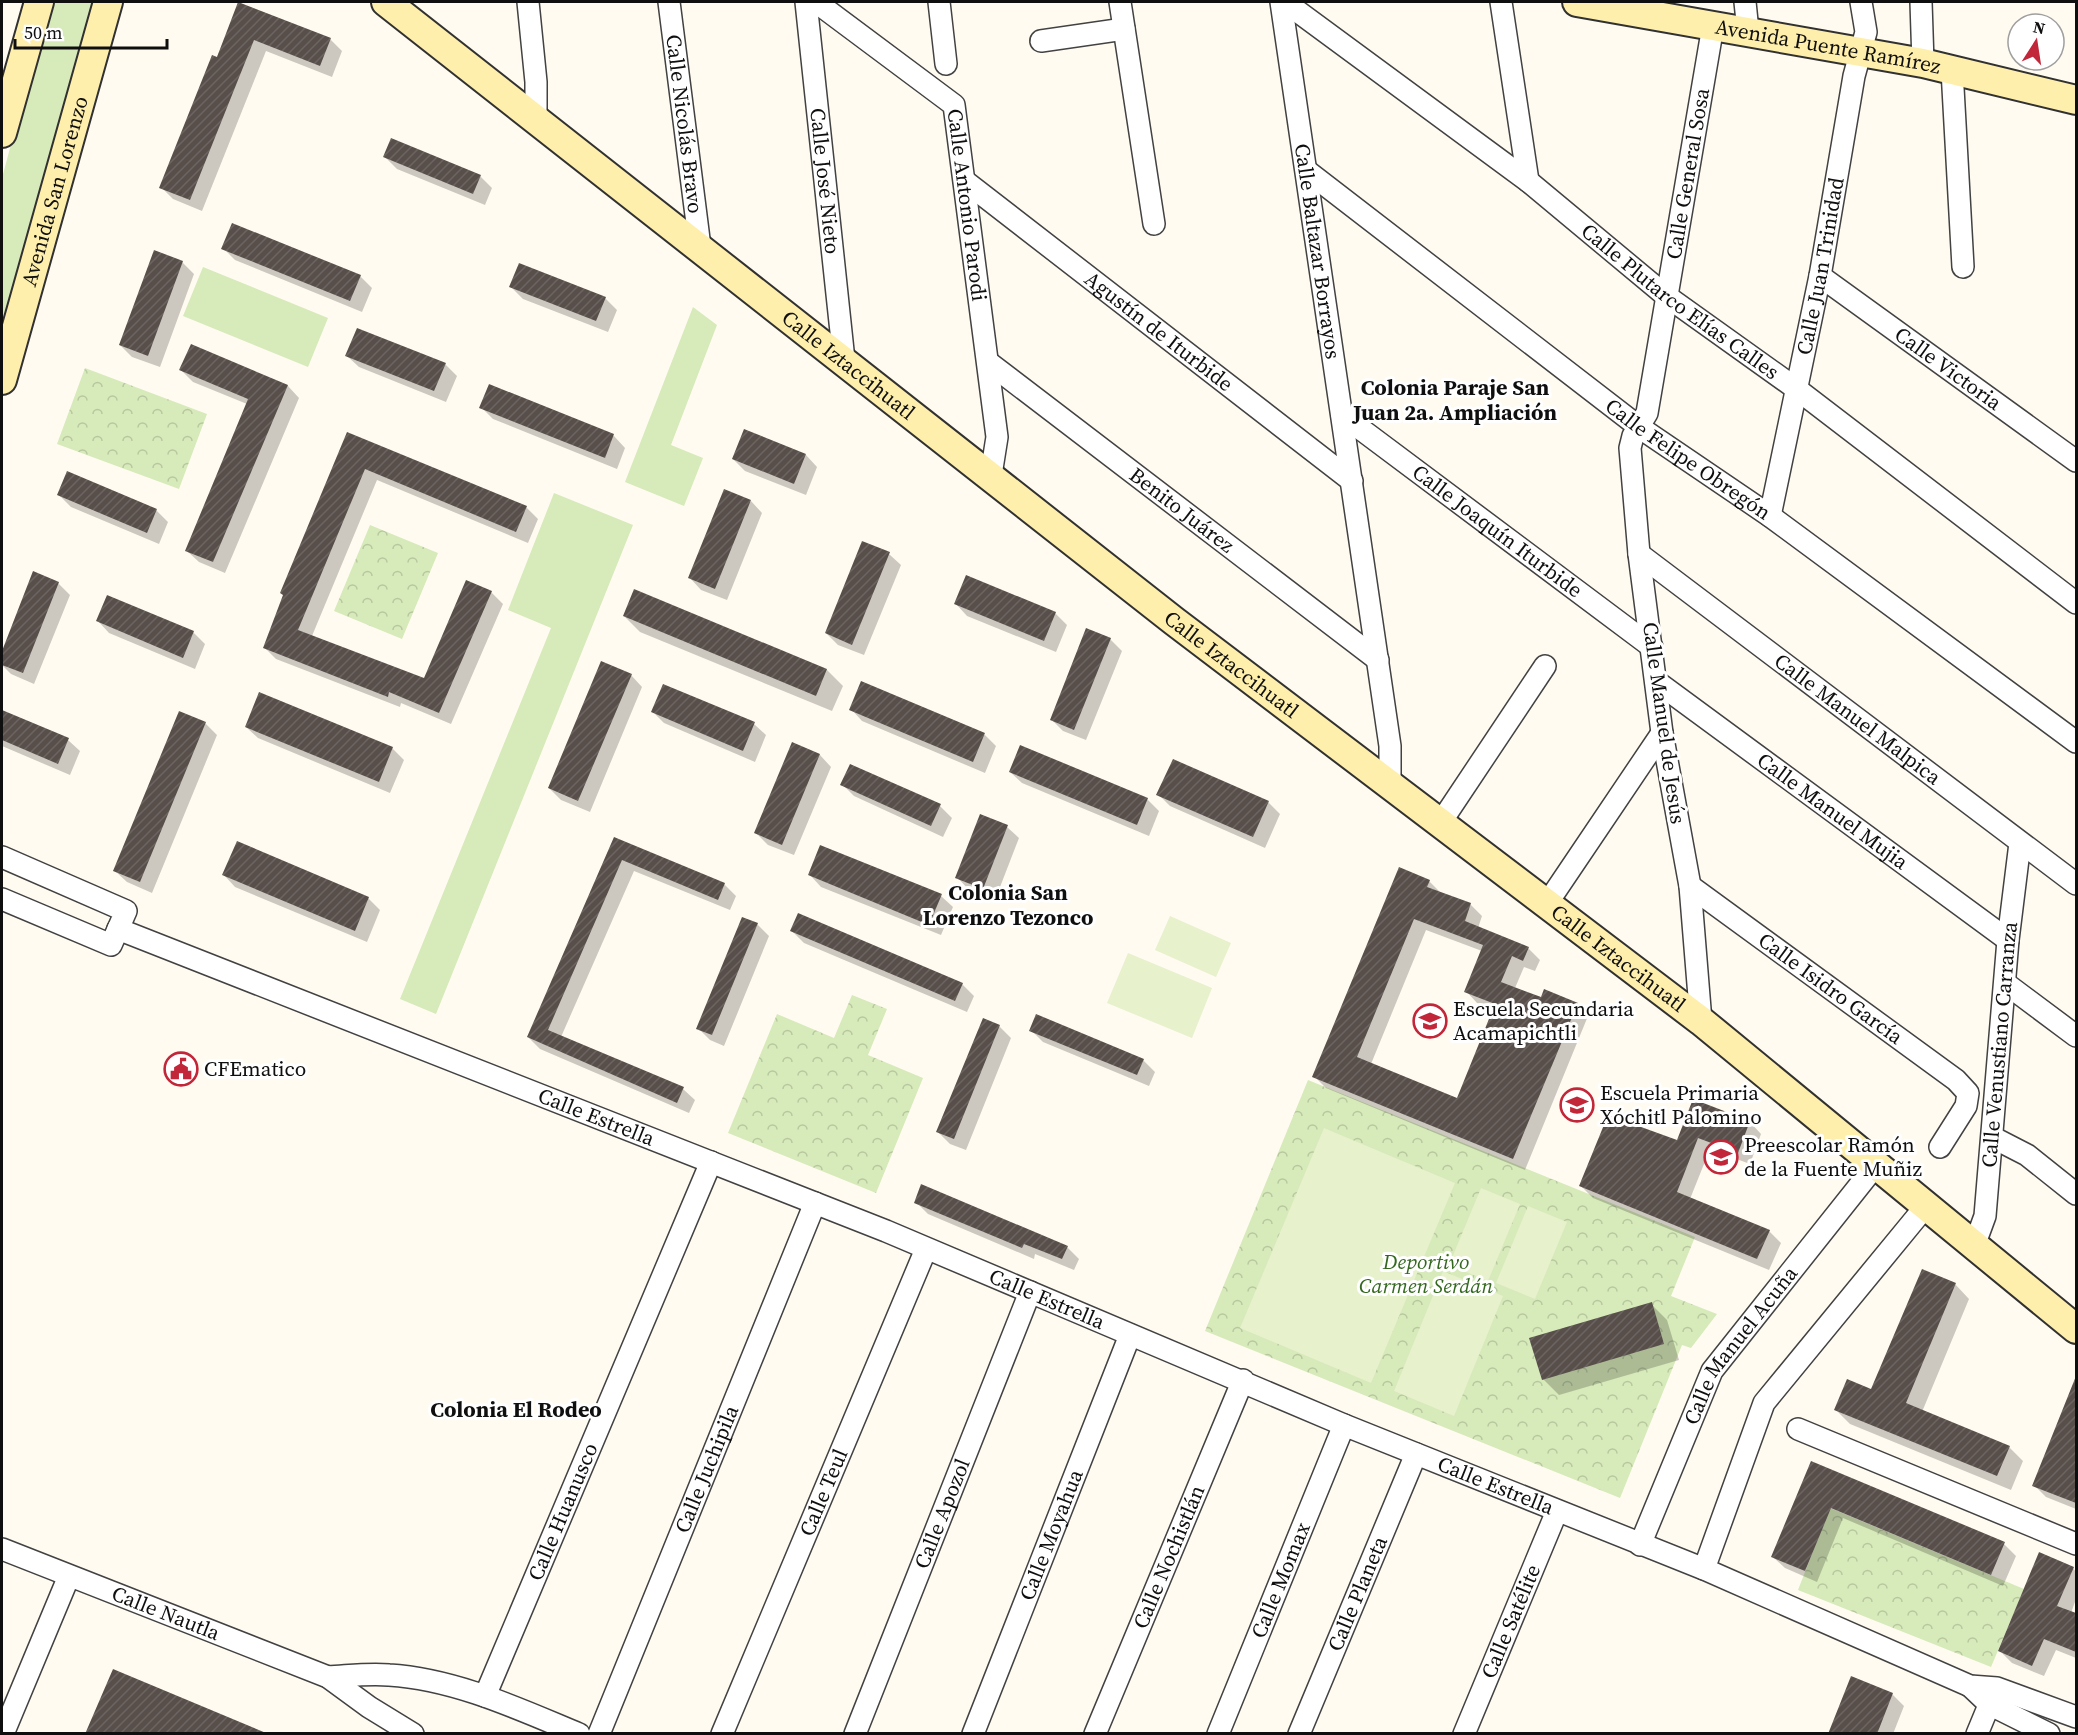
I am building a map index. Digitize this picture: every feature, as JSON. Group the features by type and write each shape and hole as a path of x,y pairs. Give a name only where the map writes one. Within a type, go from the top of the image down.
{"street":[{"path":"2,133 39,2"},
{"name":"Avenida San Lorenzo","path":"2,380 108,2"},
{"name":"Calle Iztaccihuatl","path":"386,2 536,117 1174,621 1701,1021 2076,1329"},
{"path":"528,2 536,82 536,117"},
{"name":"Calle Nicolás Bravo","path":"669,2 700,248"},
{"name":"Calle José Nieto","path":"806,2 844,360"},
{"name":"Calle Antonio Parodi","path":"816,2 954,105 966,182 997,437 991,475"},
{"path":"939,2 946,64"},
{"path":"1120,2 1154,224"},
{"name":"Calle Baltazar Borrayos","path":"1281,2 1390,746 1390,785"},
{"name":"Calle Plutarco Elías Calles","path":"1285,2 1528,181 1665,295 1798,390 2076,603"},
{"path":"1501,2 1528,181"},
{"name":"Avenida Puente Ramírez","path":"1577,2 1626,6 1713,26 1923,63 2076,100"},
{"path":"1744,2 1748,31"},
{"name":"Calle Juan Trinidad","path":"1770,516 1820,276 1854,76 1866,32 1861,2"},
{"path":"1921,2 1923,63"},
{"name":"Calle General Sosa","path":"1639,427 1647,413 1665,295 1713,26"},
{"path":"1041,42 1124,29"},
{"path":"1952,70 1963,267"},
{"name":"Calle Felipe Obregón","path":"1307,171 1639,427 1770,516 2076,742"},
{"name":"Agustín de Iturbide","path":"966,182 1352,482"},
{"name":"Calle Victoria","path":"1820,276 2076,461"},
{"name":"Benito Juárez","path":"988,362 1378,660"},
{"name":"Calle Joaquín Iturbide","path":"1342,415 1652,647"},
{"name":"Calle Manuel de Jesús","path":"1639,427 1629,448 1639,554 1662,733 1690,886 1701,1021"},
{"name":"Calle Manuel Malpica","path":"1639,554 2076,884"},
{"path":"1441,822 1545,666"},
{"name":"Calle Manuel Mujia","path":"1657,682 2008,940"},
{"path":"1546,905 1662,733"},
{"name":"Calle Venustiano Carranza","path":"1974,1246 1985,1216 2008,940 2020,843"},
{"name":"Calle Estrella","path":"2,857 118,928"},
{"name":"Calle Isidro García","path":"1690,886 1956,1080 1968,1094 1966,1106 1940,1147"},
{"name":"Calle Estrella","path":"2,898 118,928 815,1203 1243,1380 1344,1425 1704,1569 1993,1696 2076,1717"},
{"path":"2004,983 2076,1036"},
{"path":"1992,1137 2027,1155 2076,1194"},
{"name":"Calle Huanusco","path":"485,1696 711,1162"},
{"name":"Calle Manuel Acuña","path":"1640,1545 1712,1371 1875,1166"},
{"name":"Calle Juchipila","path":"599,1734 815,1203"},
{"path":"1704,1569 1764,1403 1925,1207"},
{"name":"Calle Teul","path":"722,1734 926,1250"},
{"name":"Calle Apozol","path":"855,1734 1030,1292"},
{"name":"Calle Moyahua","path":"973,1734 1130,1335"},
{"name":"Calle Nochistlán","path":"1095,1734 1243,1380"},
{"name":"Calle Momax","path":"1218,1734 1344,1425"},
{"path":"1798,1429 2076,1544"},
{"name":"Calle Planeta","path":"1299,1734 1416,1454"},
{"name":"Calle Satélite","path":"1464,1734 1557,1511"},
{"name":"Calle Nautla","path":"2,1550 328,1677 369,1707 413,1734"},
{"path":"3,1734 69,1576"},
{"name":"Calle Nautla","path":"328,1677 389,1674 431,1682 485,1696 579,1734"},
{"path":"1977,1734 1993,1696"},
{"name":"Calle Estrella","path":"1993,1696 2049,1734"}],"green space":[{"path":"49,2 104,2 2,356 2,178"},
{"path":"203,267 328,318 308,367 183,316"},
{"path":"693,307 717,325 671,445 703,458 684,506 625,482"},
{"path":"85,368 207,414 179,489 57,444"},
{"path":"554,493 633,525 436,1014 400,999 551,628 508,610"},
{"path":"370,525 438,553 402,639 334,611"},
{"path":"1170,916 1231,943 1216,977 1155,950"},
{"path":"1128,953 1212,988 1192,1038 1107,1003"},
{"path":"852,995 887,1009 868,1055 923,1078 876,1193 728,1133 777,1014 834,1038"},
{"name":"Deportivo Carmen Serdán","path":"1308,1080 1695,1237 1671,1296 1717,1314 1691,1348 1682,1345 1620,1498 1205,1331"},
{"path":"1324,1128 1455,1183 1371,1383 1240,1328"},
{"path":"1481,1188 1520,1204 1488,1281 1449,1265"},
{"path":"1528,1206 1567,1222 1535,1299 1496,1283"},
{"path":"1443,1271 1503,1296 1454,1416 1394,1391"},
{"path":"1830,1508 2024,1589 1991,1667 1798,1590"}],"building":[{"path":"238,2 331,38 320,66 254,40 190,200 159,188 212,55 217,57"},
{"path":"391,138 481,175 473,194 383,157"},
{"path":"232,223 361,275 350,301 221,249"},
{"path":"154,250 183,261 148,356 119,345"},
{"path":"519,263 606,297 596,321 509,287"},
{"path":"357,328 446,363 434,391 345,356"},
{"path":"191,344 288,385 213,562 185,551 248,399 179,370"},
{"path":"489,384 614,434 605,458 479,408"},
{"path":"744,429 806,454 794,484 732,459"},
{"path":"347,432 527,506 516,532 365,469 298,630 424,678 466,580 492,591 439,713 389,692 388,697 263,648 283,595 280,593"},
{"path":"67,471 157,509 147,533 57,495"},
{"path":"724,489 751,500 715,589 688,578"},
{"path":"862,541 890,552 852,645 825,633"},
{"path":"33,571 59,582 23,673 2,665 2,651"},
{"path":"966,575 1056,612 1044,641 954,604"},
{"path":"634,589 827,669 816,696 623,616"},
{"path":"107,595 194,631 183,658 96,621"},
{"path":"1086,628 1111,638 1074,730 1050,720"},
{"path":"601,661 632,674 578,801 548,788"},
{"path":"861,681 985,733 973,762 849,710"},
{"path":"663,684 755,722 743,751 651,712"},
{"path":"259,692 393,747 379,782 245,727"},
{"path":"2,710 69,738 58,764 2,740"},
{"path":"179,711 206,722 140,882 113,871"},
{"path":"792,742 820,754 782,845 754,833"},
{"path":"1020,745 1148,798 1137,825 1009,772"},
{"path":"1173,759 1269,801 1253,837 1156,795"},
{"path":"850,764 941,804 931,826 840,785"},
{"path":"980,814 1008,825 983,889 955,878"},
{"path":"614,837 725,883 718,900 622,860 548,1030 684,1087 677,1103 527,1037"},
{"path":"237,841 369,897 355,931 222,875"},
{"path":"820,845 942,894 929,925 808,875"},
{"path":"1399,867 1430,880 1427,887 1471,903 1465,921 1529,947 1523,961 1512,956 1501,982 1541,997 1544,989 1578,1003 1513,1159 1312,1077","holes":["1414,919 1483,945 1464,992 1495,1004 1457,1098 1357,1057"]},
{"path":"798,913 963,983 955,1001 790,931"},
{"path":"742,917 758,923 712,1035 696,1029"},
{"path":"1036,1014 1144,1059 1137,1075 1029,1031"},
{"path":"983,1018 1000,1025 954,1139 936,1132"},
{"path":"1693,1099 1750,1121 1738,1153 1698,1138 1677,1192 1770,1230 1757,1259 1579,1186 1608,1115 1677,1140"},
{"path":"921,1184 1068,1246 1062,1259 1024,1244 1022,1248 914,1203"},
{"path":"1922,1269 1956,1283 1906,1403 2010,1446 1997,1476 1834,1410 1847,1379 1871,1389"},
{"path":"1652,1302 1664,1344 1542,1380 1529,1338"},
{"path":"2076,1376 2076,1503 2032,1486"},
{"path":"1811,1461 2005,1542 1991,1575 1831,1508 1805,1571 1771,1557"},
{"path":"2039,1552 2074,1567 2057,1606 2076,1613 2076,1652 2044,1639 2032,1666 1998,1651"},
{"path":"113,1669 266,1733 266,1734 85,1734"},
{"path":"1851,1676 1893,1693 1877,1734 1828,1734"}],"place":[{"name":"Escuela Secundaria Acamapichtli","path":"1430,1021"},
{"name":"CFEmatico","path":"181,1069"},
{"name":"Escuela Primaria Xóchitl Palomino","path":"1577,1105"},
{"name":"Preescolar Ramón de la Fuente Muñiz","path":"1721,1157"}],"district":[{"name":"Colonia Paraje San Juan 2a. Ampliación","path":"1455,400"},
{"name":"Colonia San Lorenzo Tezonco","path":"1008,904"},
{"name":"Colonia El Rodeo","path":"516,1409"}]}
